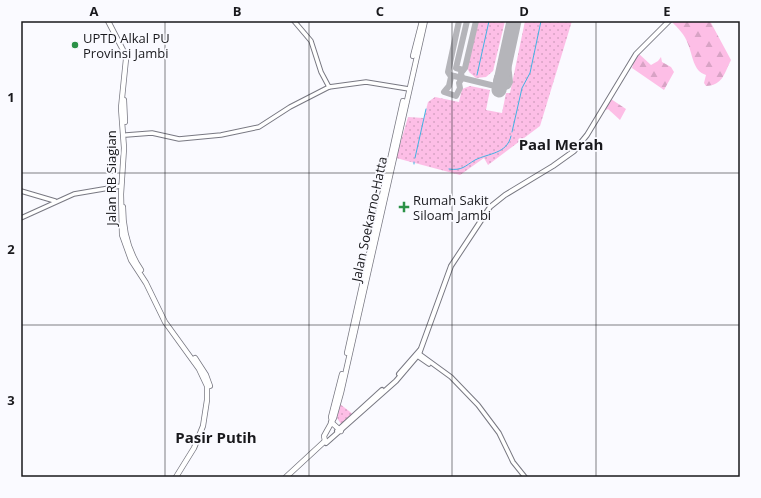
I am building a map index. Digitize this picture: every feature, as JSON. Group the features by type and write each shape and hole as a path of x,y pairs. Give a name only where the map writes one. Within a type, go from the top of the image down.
{"highway":[{"name":"Jalan RB Siagian","path":"108,21 126,59 121,108 124,148 120,220 122,235 131,260 148,282"},
{"name":"Jalan RB Siagian","path":"111,21 128,56 124,102 126,159 123,207 125,235 134,259 148,282 167,320 201,367 210,386 206,427 196,449 180,477"},
{"name":"Jalan Soekarno-Hatta","path":"326,442 324,436 332,422 331,417 349,349 422,21"},
{"name":"Jalan Soekarno-Hatta","path":"407,89 425,21"},
{"name":"Jalan RB Siagian","path":"155,298 165,322 198,369 207,386 207,400 203,426 194,448 176,477"},
{"path":"332,422 340,430"},
{"path":"286,477 326,442"},
{"path":"290,477 326,442"}],"main road":[{"path":"326,442 396,377 419,352 431,325 451,266 490,207 505,195 553,166 574,151 587,134 636,54 669,21"}],"street":[{"path":"294,21 311,41 321,72 329,88"},
{"path":"126,135 152,134 179,139 205,138 259,127 290,107 329,88 366,82 407,89"},
{"path":"21,218 55,201 84,192 121,186"},
{"path":"21,191 55,201"},
{"path":"419,352 451,377 478,408 499,433 514,462 525,477"}],"green space":[{"path":"478,21 505,21 493,71 486,77 476,78 469,72 467,67"},
{"path":"525,21 572,21 540,126 488,165 484,158 460,175 396,158 408,117 424,118 428,102 435,97 459,102 462,89 470,86 490,90 486,110 502,113 506,93 510,93"},
{"path":"671,21 710,21 731,60 720,81 706,86 704,83 706,75 696,67 685,38"},
{"path":"638,53 651,65 658,61 661,57 662,62 671,67 674,72 664,90 632,68 633,65 631,63"},
{"path":"611,99 626,109 620,120 608,109 604,109"},
{"path":"340,404 354,415 341,424 337,418"}],"waterway":[{"path":"477,75 489,21"},
{"path":"512,132 522,88 530,73 541,21"},
{"path":"415,158 426,109"},
{"path":"449,169 460,169 475,160 502,150 509,142 511,136"}],"taxiway":[{"path":"459,21 448,72 450,75 499,87"},
{"path":"463,70 456,68 467,21"},
{"path":"454,76 451,77 449,86 444,92 456,96 460,88 459,83 462,78 461,73 465,68 476,21"},
{"path":"504,66 503,73 497,77 496,81 498,86 503,88 508,86 510,82 507,55 511,36"}],"runway":[{"path":"499,90 514,21"}],"place":[{"name":"UPTD Alkal PU Provinsi Jambi","path":"75,45"},
{"name":"Rumah Sakit Siloam Jambi","path":"404,207"}],"district":[{"name":"Paal Merah","path":"561,145"},
{"name":"Pasir Putih","path":"216,438"}]}
